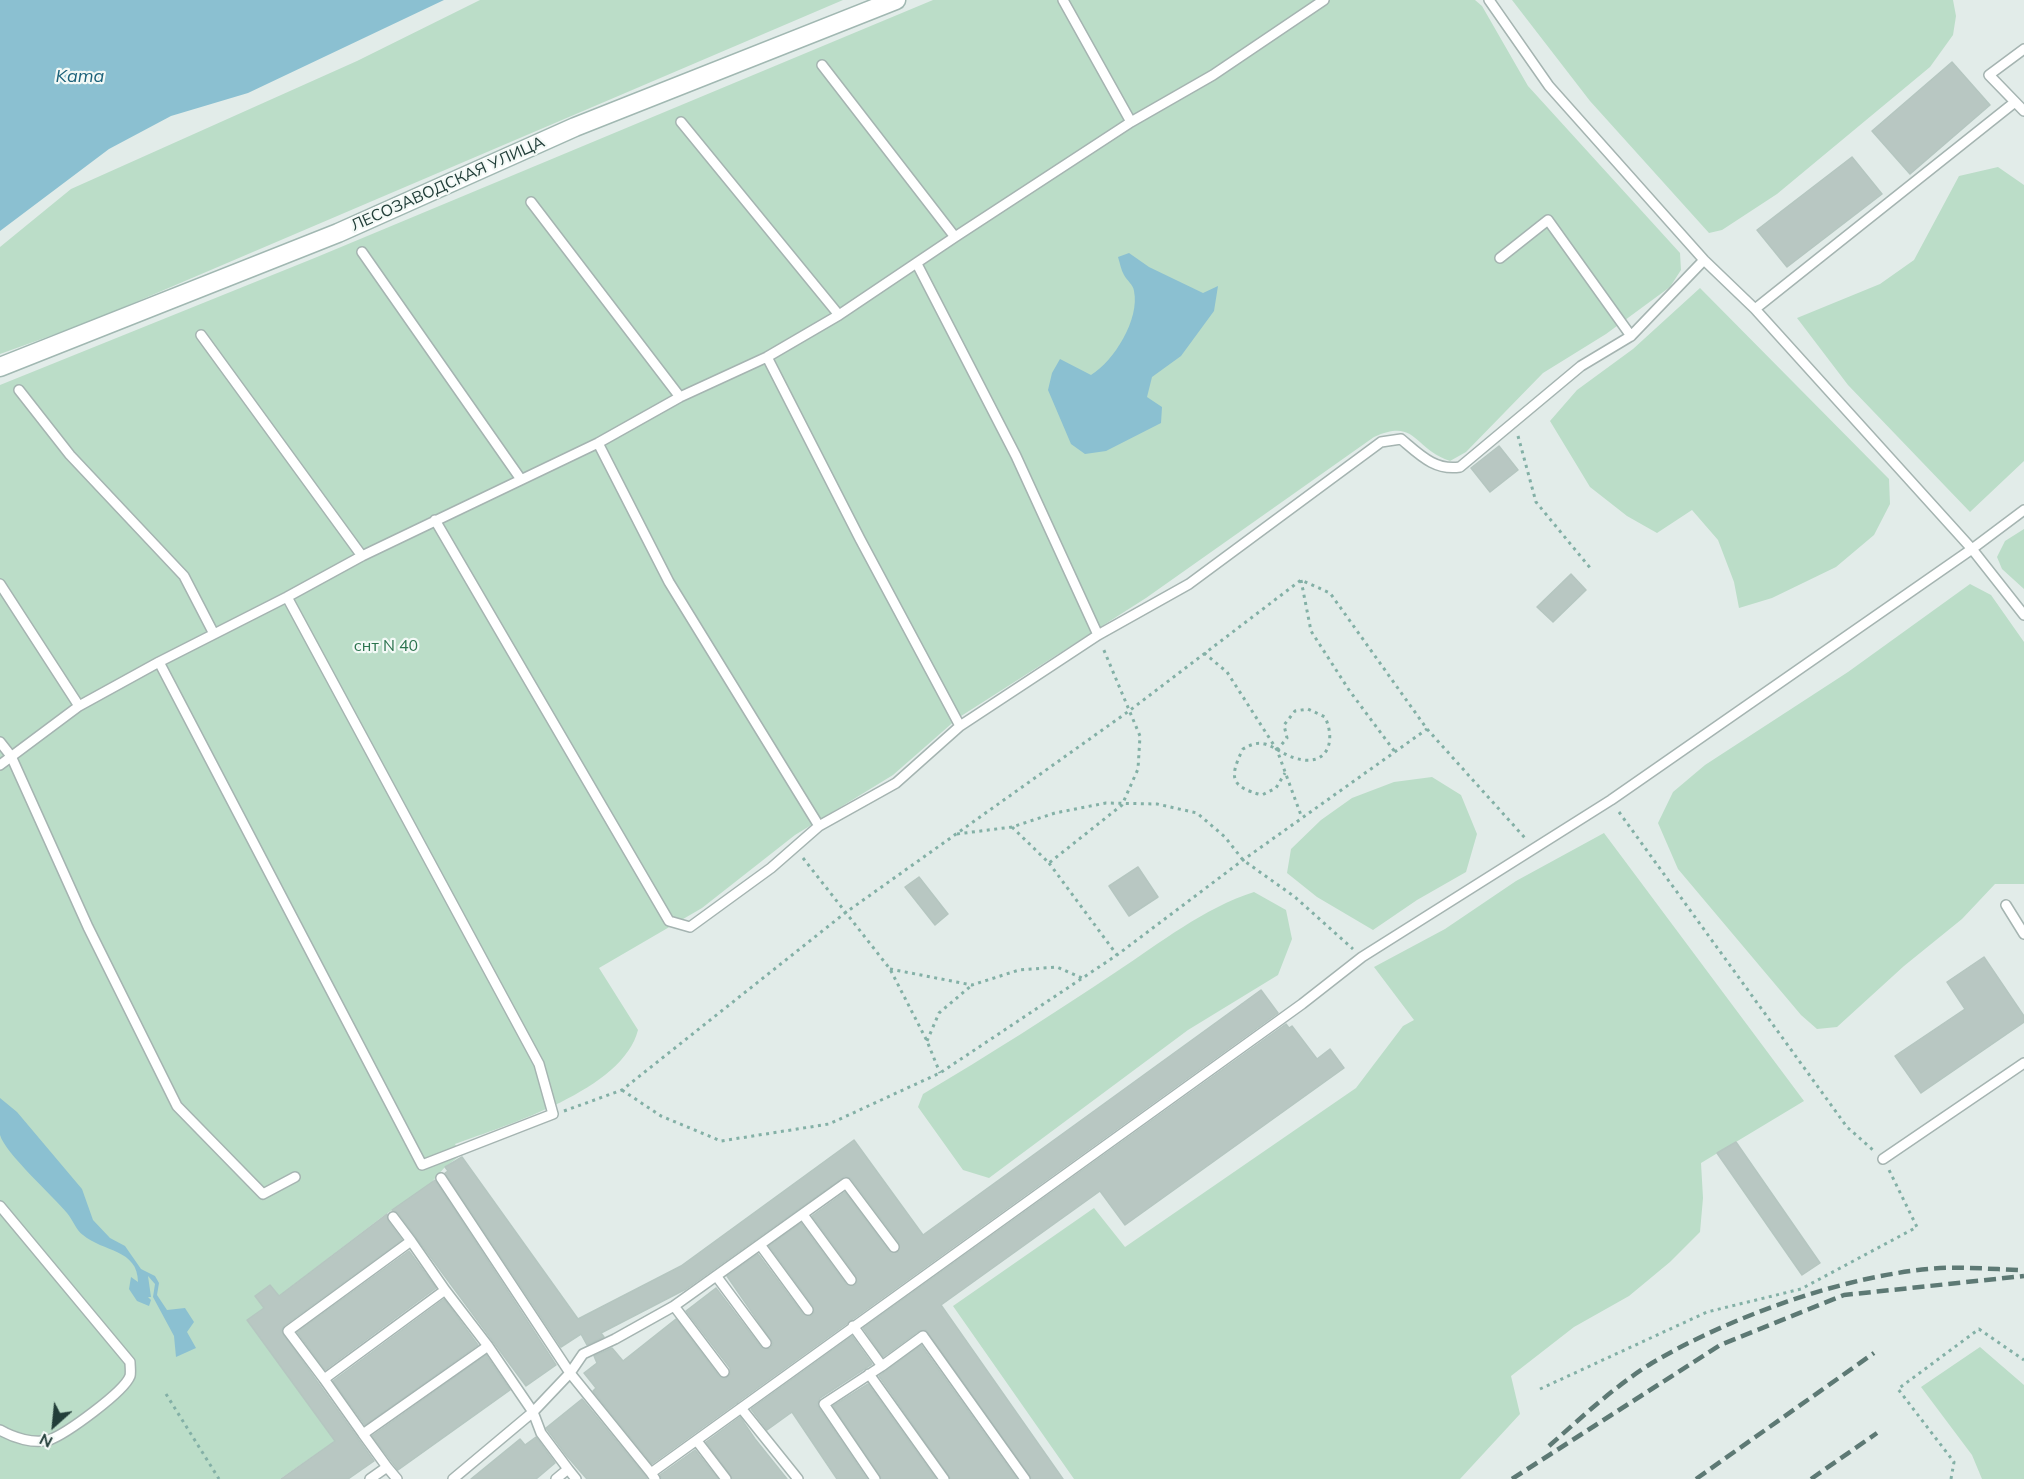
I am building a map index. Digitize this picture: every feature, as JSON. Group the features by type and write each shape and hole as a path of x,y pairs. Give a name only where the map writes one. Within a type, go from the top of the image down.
{"street":[{"name":"ЛЕСОЗАВОДСКАЯ УЛИЦА","path":"0,367 338,233 575,127 896,0"}],"lane":[{"path":"1063,0 1131,123"},
{"path":"0,765 79,706 159,662 362,556 520,478 598,443 680,397 767,357 839,315 955,237 1131,123 1212,75 1324,0"},
{"path":"1489,0 1549,86 1704,260 1755,309 1972,549 2024,615"},
{"path":"2024,50 1989,75 2024,111"},
{"path":"822,65 955,237"},
{"path":"1755,309 2014,102"},
{"path":"681,122 839,315"},
{"path":"531,202 680,397"},
{"path":"1500,258 1548,220 1631,336"},
{"path":"362,252 520,478"},
{"path":"435,520 669,921 690,927 796,848 819,826 896,783 960,726 1098,635 1189,584 1381,442 1401,439 1424,458 1446,470 1460,467 1581,366 1631,336 1704,260"},
{"path":"917,264 1016,456 1098,635"},
{"path":"201,335 362,556"},
{"path":"767,357 860,539 960,726"},
{"path":"19,390 70,455 184,576 214,634"},
{"path":"598,443 669,582 819,826"},
{"path":"441,1178 570,1373 653,1476 853,1326 1292,1011 1362,957 1611,800 1972,549 2024,510"},
{"path":"0,584 79,706"},
{"path":"159,662 422,1165 553,1114 534,1054 287,597"},
{"path":"0,742 11,756 88,927 177,1106 263,1194 295,1178"},
{"path":"2006,905 2021,923 2024,934"},
{"path":"1883,1159 2024,1063"},
{"path":"453,1479 533,1412 570,1373 583,1353 674,1306 804,1216 846,1183 894,1247"},
{"path":"0,1206 130,1362 130,1376 120,1389 67,1431 49,1440 31,1441 0,1430"},
{"path":"804,1216 851,1280"},
{"path":"393,1217 488,1346 533,1412 541,1433 576,1479"},
{"path":"397,1479 288,1331 411,1241"},
{"path":"761,1246 808,1310"},
{"path":"717,1277 766,1343"},
{"path":"324,1379 445,1290"},
{"path":"674,1306 724,1372"},
{"path":"853,1326 882,1366"},
{"path":"875,1479 824,1404 923,1336 1025,1479"},
{"path":"363,1434 488,1346"},
{"path":"869,1374 944,1479"},
{"path":"741,1408 798,1479"},
{"path":"697,1441 726,1479"},
{"path":"370,1479 387,1467"},
{"path":"556,1479 568,1469"}],"path":[{"path":"1515,423 1536,502 1592,569"},
{"path":"553,1114 622,1090 845,913 1129,711 1301,580"},
{"path":"1301,580 1330,593 1427,729 1534,848"},
{"path":"1301,580 1311,631 1349,690 1395,752"},
{"path":"1049,863 1122,805 1138,769 1140,736 1098,635"},
{"path":"1204,653 1227,672 1276,750 1302,818"},
{"path":"1276,750 1287,738 1284,725 1295,711 1308,709 1325,717 1332,730 1331,743 1316,759 1296,759 1276,750 1267,744 1258,743 1243,749 1234,766 1233,776 1237,785 1262,795 1276,788 1285,773"},
{"path":"622,1090 661,1116 720,1141 829,1124 940,1073 1118,955 1243,860 1427,729"},
{"path":"1540,1389 1707,1312 1801,1289 1917,1227 1883,1159 1847,1127 1611,800"},
{"path":"955,834 1012,827 1065,811 1106,803 1157,804 1197,813 1225,837 1243,860 1295,897 1362,957"},
{"path":"1012,827 1049,863 1118,955"},
{"path":"796,848 890,969 927,1041 940,1073"},
{"path":"927,1041 939,1013 972,985 1019,970 1056,967 1083,978"},
{"path":"890,969 972,985"},
{"path":"1952,1479 1954,1462 1898,1389 1979,1329 2024,1360"},
{"path":"166,1394 219,1479"}],"green space":[{"path":"480,0 843,0 89,322 0,354 0,247 71,189 357,61"},
{"name":"снт N 40","path":"933,0 1475,0 1482,6 1528,86 1680,253 1681,270 1670,287 1606,334 1543,373 1466,452 1450,461 1428,449 1407,433 1388,432 1374,437 1146,598 958,718 893,775 795,835 702,908 599,968 638,1030 628,1051 610,1070 587,1087 560,1102 503,1127 455,1144 461,1155 445,1167 430,1184 382,1217 279,1296 255,1296 264,1308 248,1320 335,1441 280,1479 0,1479 0,385 317,257"},
{"path":"1512,0 1953,0 1956,16 1953,35 1930,67 1777,194 1722,230 1709,233 1590,101"},
{"path":"1998,167 2024,185 2024,461 1970,512 1848,385 1797,318 1880,284 1914,260 1959,176"},
{"path":"1700,288 1889,479 1890,504 1874,535 1836,567 1772,598 1739,608 1734,582 1718,540 1692,510 1657,533 1627,516 1590,487 1550,421 1577,390 1633,349"},
{"path":"2024,529 2024,589 2002,569 1997,557 2005,541"},
{"path":"1970,584 1991,595 2024,642 2024,884 1995,884 1962,919 1904,966 1837,1027 1817,1029 1801,1015 1678,869 1658,823 1673,792 1705,765 1848,672"},
{"path":"1432,777 1461,795 1477,834 1466,872 1417,900 1373,930 1317,897 1287,873 1291,849 1321,820 1352,798 1394,782"},
{"path":"1604,833 1804,1101 1701,1163 1703,1198 1700,1232 1670,1262 1629,1296 1574,1327 1511,1376 1520,1414 1460,1479 1074,1479 953,1306 1094,1208 1125,1247 1356,1088 1403,1026 1414,1020 1374,967 1445,929 1516,881"},
{"path":"1254,892 1286,910 1292,939 1278,975 1188,1030 989,1178 963,1170 918,1107 923,1094 1045,1019 1183,927 1218,907"},
{"path":"1980,1347 2024,1385 2024,1479 1982,1479 1972,1455 1921,1387"}],"water":[{"name":"Kama","path":"0,0 444,0 248,93 171,116 109,149 0,231"},
{"path":"1129,253 1149,267 1203,293 1218,286 1214,311 1181,356 1152,377 1147,397 1162,407 1161,423 1106,451 1085,454 1071,444 1048,390 1052,373 1060,359 1091,375 1100,369 1116,350 1129,326 1135,302 1133,289 1123,273 1118,257"},
{"path":"0,1098 17,1112 82,1189 93,1220 110,1238 125,1246 141,1269 155,1276 159,1283 157,1295 167,1310 185,1308 194,1322 187,1332 196,1348 176,1357 174,1336 153,1297 155,1284 148,1276 151,1297 148,1297 151,1300 149,1306 137,1301 129,1289 131,1277 138,1282 132,1263 118,1252 91,1241 81,1233 67,1213 11,1152 0,1135"}],"building":[{"path":"1952,62 1990,105 1910,174 1872,131"},
{"path":"1852,157 1882,194 1787,267 1757,230"},
{"path":"1499,446 1518,470 1490,492 1471,468"},
{"path":"1571,574 1586,590 1553,622 1537,607"},
{"path":"1138,867 1158,897 1129,916 1109,886"},
{"path":"919,877 948,914 935,925 905,887"},
{"path":"1984,957 2024,1016 2024,1022 1921,1093 1895,1056 1965,1009 1947,982"},
{"path":"1261,990 1278,1013 652,1464 593,1391 596,1388 584,1373 597,1363 594,1356 612,1348 623,1361 676,1319 719,1376 725,1379 730,1374 730,1368 686,1311 716,1288 761,1347 770,1349 773,1343 727,1276 758,1254 803,1314 811,1316 814,1312 813,1306 769,1246 801,1223 846,1284 854,1286 857,1282 856,1276 812,1216 845,1192 889,1251 898,1252 899,1243 851,1179 845,1176 686,1289 601,1333 604,1337 587,1345 581,1334 561,1347 445,1173 448,1171 445,1167 462,1157 578,1319 681,1266 854,1140 923,1235"},
{"path":"1286,1024 1289,1028 1292,1026 1317,1059 1330,1049 1344,1068 1125,1225 1100,1191 941,1305 1063,1479 1032,1479 926,1330 919,1331 883,1357 863,1328"},
{"path":"1736,1142 1820,1263 1802,1275 1717,1153"},
{"path":"435,1180 556,1365 526,1386 398,1213 392,1210"},
{"path":"387,1214 388,1221 402,1240 284,1326 281,1331 374,1461 348,1479 281,1479 335,1441 247,1320 264,1308 255,1296 270,1285 279,1296"},
{"path":"409,1251 436,1288 325,1370 297,1332"},
{"path":"444,1299 478,1345 365,1425 333,1381"},
{"path":"852,1336 872,1364 820,1398 817,1405 867,1479 837,1479 792,1412 767,1430 751,1409"},
{"path":"921,1345 1017,1479 951,1479 879,1376"},
{"path":"486,1355 510,1390 398,1470 372,1436"},
{"path":"868,1384 936,1479 882,1479 833,1406"},
{"path":"582,1399 647,1479 587,1479 566,1455 546,1428"},
{"path":"740,1417 787,1479 733,1479 706,1442"},
{"path":"536,1437 555,1463 536,1479 471,1479 520,1439 525,1445"},
{"path":"695,1450 718,1479 662,1479 660,1475"}],"railway":[{"path":"1549,1446 1638,1372 1683,1346 1754,1314 1830,1288 1905,1272 1940,1268 2018,1270"},
{"path":"1512,1479 1720,1345 1844,1295 2024,1276"},
{"path":"1696,1479 1874,1353"},
{"path":"1811,1479 1877,1433"}]}
